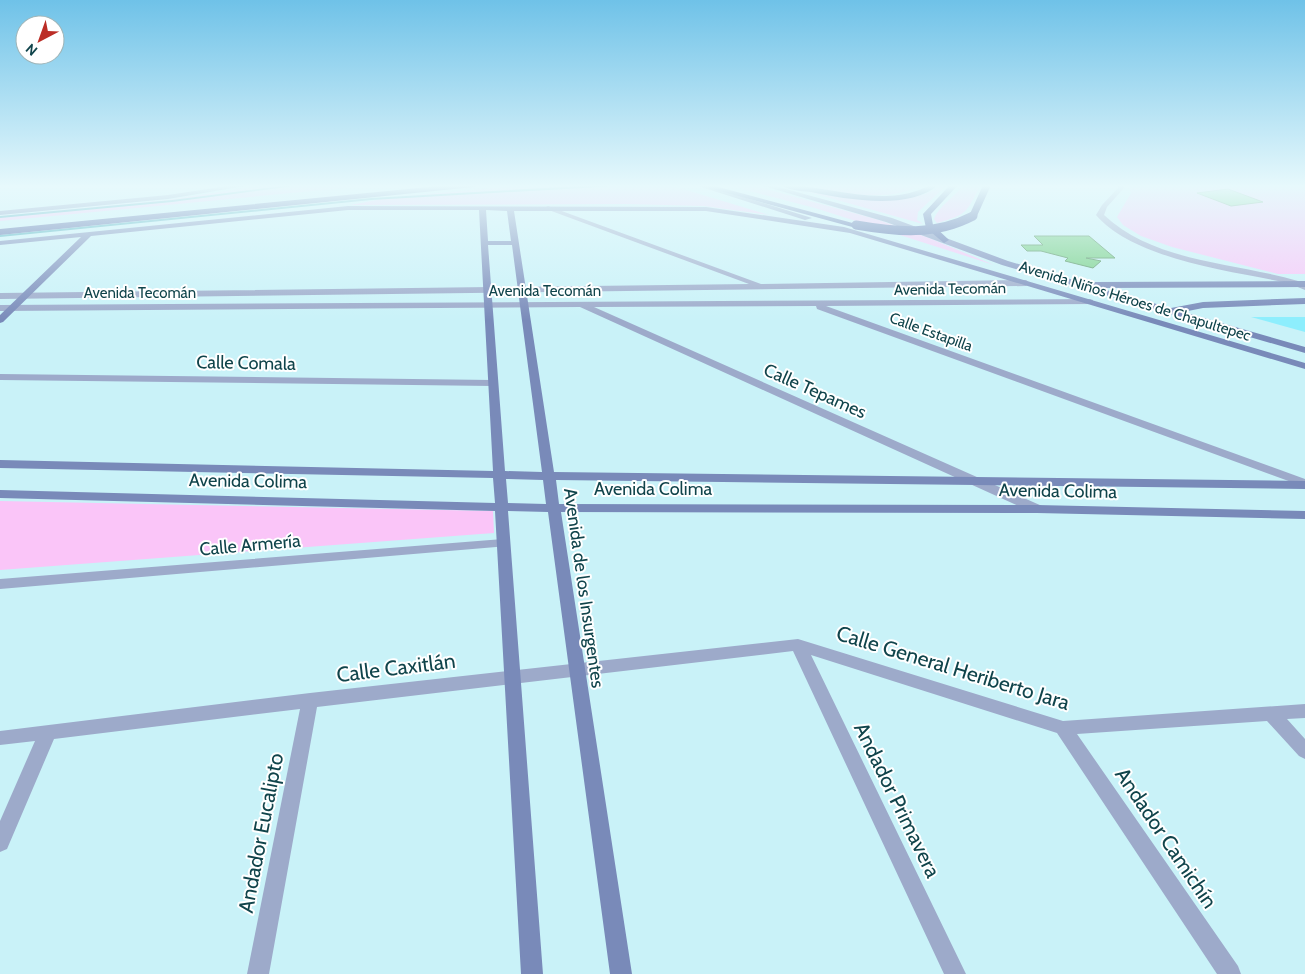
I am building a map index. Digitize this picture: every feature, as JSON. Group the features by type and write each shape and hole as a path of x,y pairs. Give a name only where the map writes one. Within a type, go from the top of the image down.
{"highway":[{"path":"0,232 16,230"},
{"path":"934,230 944,240"}],"street":[{"path":"0,243 124,230"},
{"path":"483,230 532,974"},
{"name":"Avenida de los Insurgentes","path":"513,230 621,974"},
{"name":"Calle Estapilla","path":"610,230 1305,484"},
{"name":"Avenida Niños Héroes de Chapultepec","path":"862,230 1090,302 1305,366"},
{"name":"Avenida Niños Héroes de Chapultepec","path":"918,230 1005,263 1305,350"},
{"path":"1117,230 1131,239 1180,255 1304,285"},
{"path":"0,320 89,234"},
{"path":"483,243 514,243"},
{"name":"Avenida Tecomán","path":"0,308 487,298 522,290 1026,282"},
{"path":"1078,285 1304,285"},
{"name":"Avenida Tecomán","path":"0,296 487,298 524,305 1090,302"},
{"path":"1170,311 1203,305 1305,301"},
{"name":"Calle Tepames","path":"580,305 1037,509"},
{"name":"Calle Comala","path":"0,377 492,383"},
{"name":"Avenida Colima","path":"0,464 549,476 1305,484"},
{"name":"Avenida Colima","path":"0,494 501,505 553,508 1037,509 1305,515"},
{"name":"Calle Armería","path":"0,584 503,543"},
{"name":"Calle Caxitlán","path":"0,738 577,668 798,645"},
{"name":"Calle General Heriberto Jara","path":"798,645 1062,728 1305,711"},
{"name":"Andador Primavera","path":"798,645 955,974"},
{"name":"Andador Eucalipto","path":"258,974 310,700"},
{"path":"1272,714 1305,751"},
{"name":"Andador Camichín","path":"1062,728 1230,974"},
{"path":"0,843 48,732"}],"shaded area":[{"path":"886,230 908,230 994,265"},
{"path":"1132,230 1305,230 1305,274 1278,274 1172,247 1141,236"},
{"path":"1251,317 1305,317 1305,332"},
{"path":"0,501 493,511 494,533 0,570"}],"building":[{"path":"1034,236 1089,236 1115,258 1086,258 1101,261 1093,268 1065,261 1068,258 1041,251 1027,251 1021,245 1043,245"}],"waterway":[{"path":"0,236 56,230"}]}
